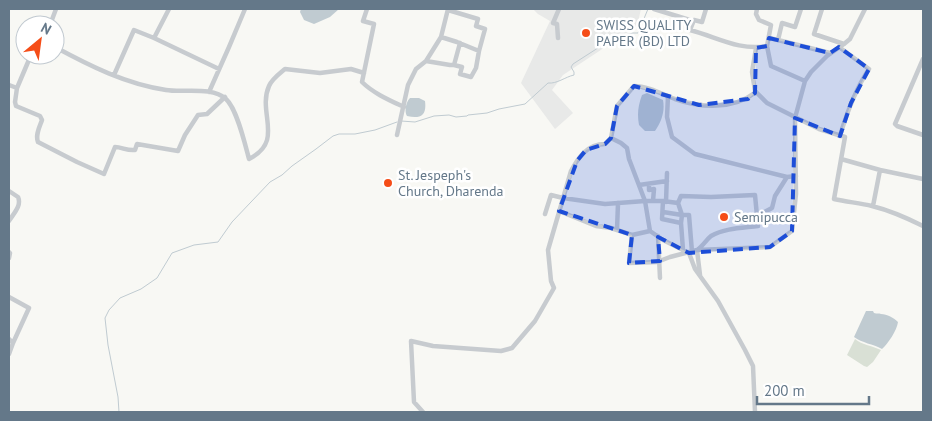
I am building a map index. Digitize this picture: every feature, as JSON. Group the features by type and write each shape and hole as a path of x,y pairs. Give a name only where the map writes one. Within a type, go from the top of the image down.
{"street":[{"path":"154,38 169,9"},
{"path":"208,92 230,47 245,9"},
{"path":"367,9 364,21 374,24 362,82 404,107"},
{"path":"398,135 408,85 416,69 426,61 441,37 448,9 478,19 476,26 485,29 476,68 471,77 460,74 462,67 426,61"},
{"path":"558,9 553,23 557,24 558,38"},
{"path":"654,9 693,22 694,20 702,22 706,9"},
{"path":"757,9 756,14 760,20 771,26 767,46 771,66 805,81"},
{"path":"778,40 782,22 796,27 801,9"},
{"path":"822,9 814,34 842,45 868,69 851,103 840,136"},
{"path":"559,211 596,226 632,235 650,231 683,250 770,246 792,231 796,194 795,118 805,81 811,72 830,53 850,38 865,9"},
{"path":"693,22 690,30 737,46 756,48 767,46"},
{"path":"114,75 134,30 219,69"},
{"path":"441,37 479,51"},
{"path":"769,38 830,53"},
{"path":"454,65 460,43"},
{"path":"756,48 752,72 755,91 767,103 795,118 819,129 845,137 834,199 872,206 923,226"},
{"path":"65,52 128,82 168,91 208,92 221,95 232,105 249,159 256,156 265,145 269,135 266,100 269,86 285,69 320,73 351,69 364,73"},
{"path":"923,59 895,124 923,135"},
{"path":"27,65 17,88 15,102 16,106 40,116 42,120 36,139 38,142 104,174 115,147 135,150 138,144 178,151 185,135 198,115 207,114 225,98"},
{"path":"9,85 17,88"},
{"path":"423,412 414,402 411,341 433,346 491,351 512,348 534,321 554,288 551,281 548,250 571,171 576,161 586,150 598,144 604,144 611,138 617,106 634,86 641,86 699,105 735,103 748,99 756,92"},
{"path":"668,96 667,117 672,137 695,154 787,177 796,176"},
{"path":"611,138 627,148 629,159 645,201 650,231"},
{"path":"841,160 923,179"},
{"path":"872,206 880,170"},
{"path":"667,173 662,219 681,223"},
{"path":"756,216 772,208 775,196 787,177"},
{"path":"639,185 667,182"},
{"path":"649,184 649,190 654,189 654,201"},
{"path":"9,191 18,197 20,202 9,221"},
{"path":"545,214 551,195 605,204 645,201 678,203"},
{"path":"632,235 629,263 660,261 693,251 702,247 710,237 728,229 758,226 755,195 680,196 678,203 682,215 683,250"},
{"path":"616,230 618,203"},
{"path":"663,212 689,215 695,269 718,301 753,366 755,412"},
{"path":"658,236 660,278"},
{"path":"693,251 700,276"},
{"path":"9,252 9,258"},
{"path":"9,297 29,308 11,341 9,354"}],"highlighted area":[{"path":"769,38 830,53 839,47 869,69 851,103 840,136 795,118 792,231 770,247 689,253 658,237 660,261 629,263 632,235 559,211 577,161 586,150 605,144 611,138 617,106 634,86 699,105 748,99 755,93 756,48 767,46"}],"shaded area":[{"path":"301,9 339,9 330,17 314,24 304,20 300,12"},
{"path":"533,9 641,9 637,26 563,75 552,90 573,113 555,129 521,83 550,21"},
{"path":"647,93 663,100 662,116 655,131 645,131 639,125 638,114 642,95"},
{"path":"410,98 419,98 425,101 424,113 419,117 407,116 406,107"},
{"path":"866,311 888,315 898,322 892,337 882,349 854,337"},
{"path":"855,339 881,350 867,367 847,355"}],"waterway":[{"path":"401,121 415,122 434,116 467,116 525,104 548,83 574,75 571,67 573,64 601,46 608,39 638,33 648,9"},
{"path":"119,412 105,318 109,310 120,298 141,289 157,278 172,253 194,245 218,242 232,222 270,182 333,136 375,130 397,122"}],"place":[{"name":"SWISS QUALITY PAPER (BD) LTD","path":"586,33"},
{"name":"St. Jespeph's Church, Dharenda","path":"388,183"},
{"name":"Semipucca","path":"724,217"}]}
